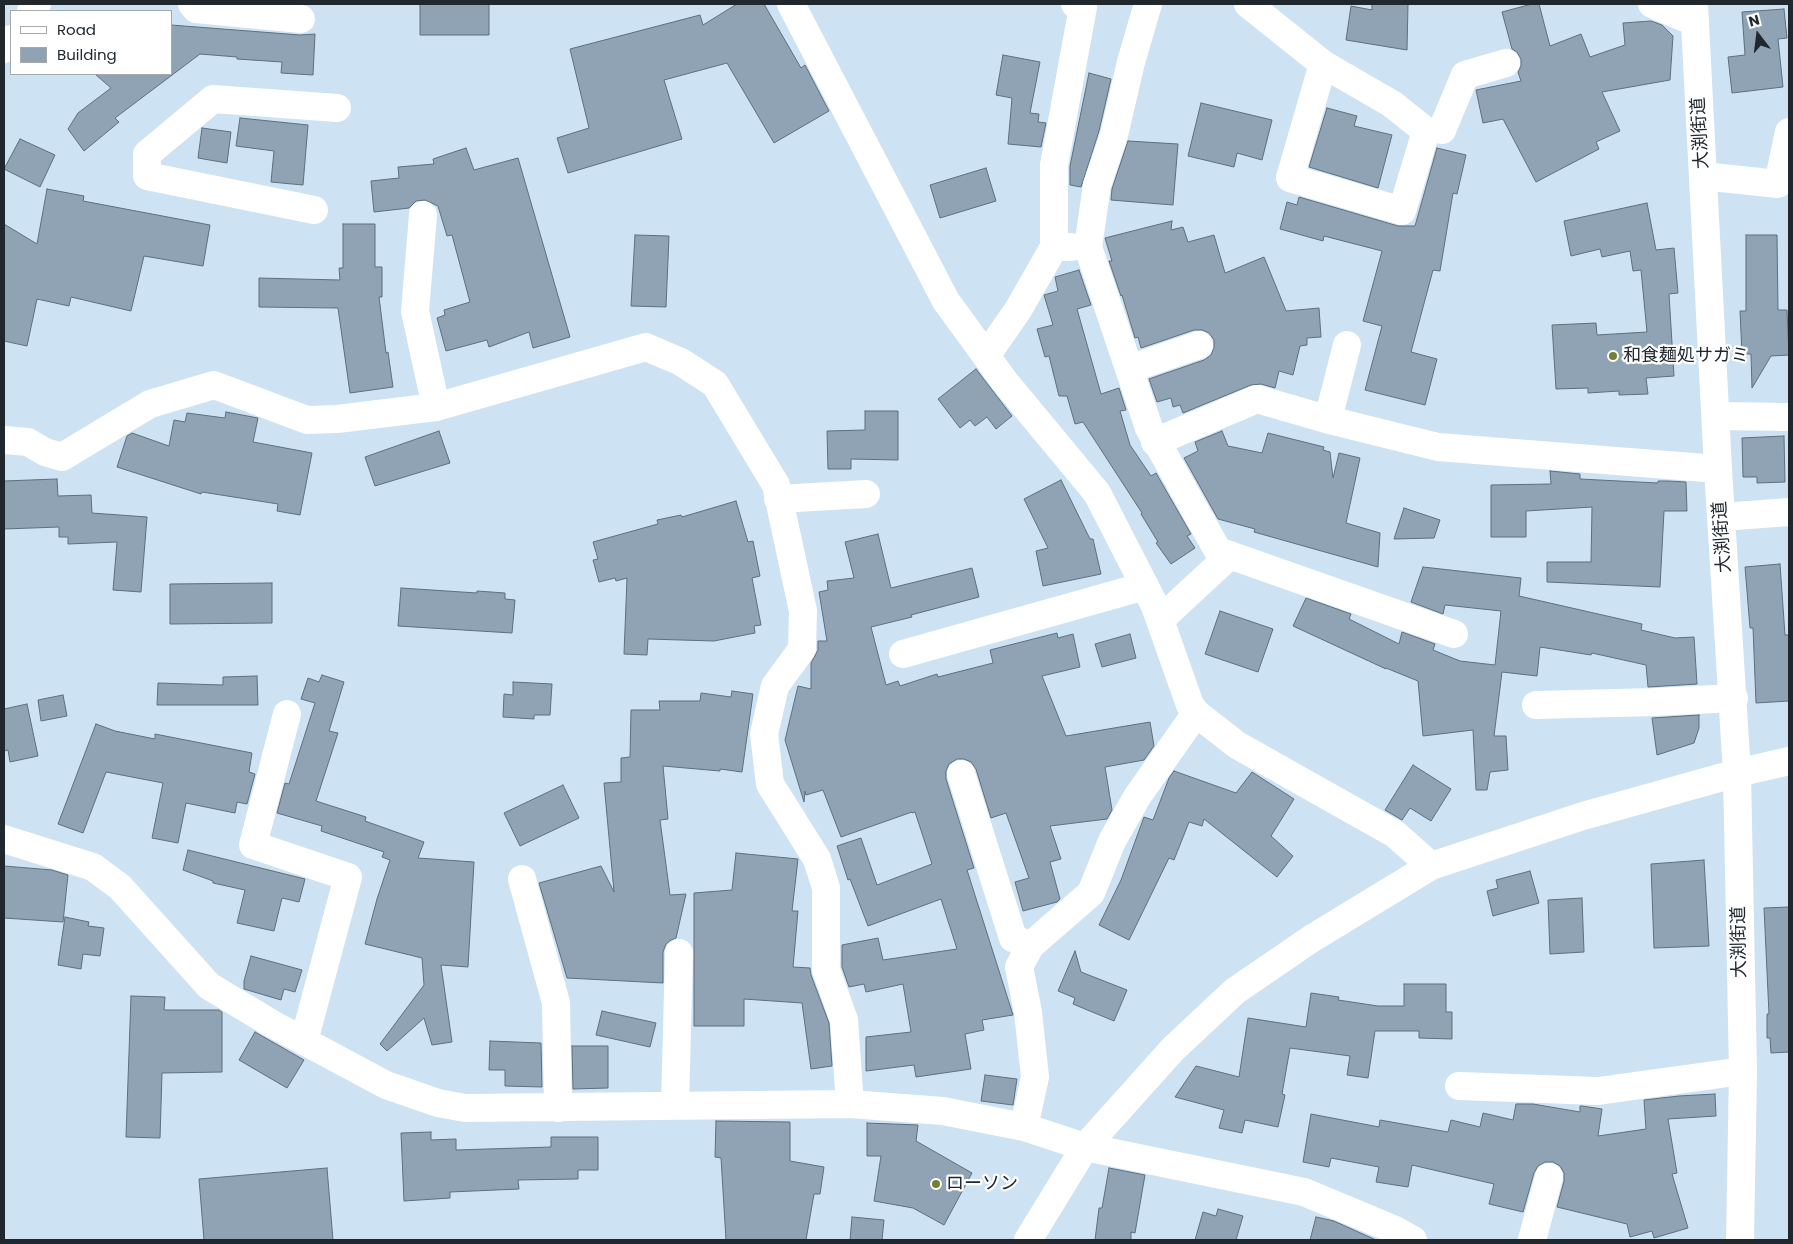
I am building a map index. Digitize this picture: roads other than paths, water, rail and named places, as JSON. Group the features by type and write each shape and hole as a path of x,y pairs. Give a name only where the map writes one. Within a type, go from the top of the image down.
{"street":[{"path":"192,4 196,9 301,19"},
{"path":"791,4 946,301 1005,382 1097,493 1145,586 1160,620 1190,705 1196,712 1237,744 1394,834 1431,866"},
{"path":"986,356 1018,310 1054,247 1054,165 1083,7 1075,4"},
{"path":"1148,4 1131,62 1114,135 1097,185 1088,247 1149,428 1218,551 1454,634"},
{"path":"1248,4 1323,64 1392,104 1426,131 1402,211 1290,178 1323,64"},
{"path":"1652,4 1695,13"},
{"name":"大渕街道","path":"1695,13 1718,469 1734,698 1737,773 1743,1072 1740,1240"},
{"path":"1442,130 1466,75 1506,63"},
{"path":"314,210 148,176 147,154 213,99 337,108"},
{"path":"1703,176 1784,185 1789,132"},
{"path":"423,215 415,311 436,407"},
{"path":"1054,247 1088,247"},
{"path":"1129,369 1199,345"},
{"path":"1328,419 1347,345"},
{"path":"4,440 28,442 45,452 62,457 150,404 214,385 307,420 337,419 436,407 646,347 681,362 715,384 776,485 803,611 802,649 775,686 764,734 770,784 817,859 826,888 826,970 844,1020 850,1104"},
{"path":"1156,442 1257,399 1438,447 1718,469"},
{"path":"1716,416 1789,417"},
{"path":"778,499 866,494"},
{"path":"1722,517 1789,512"},
{"path":"1160,620 1230,555"},
{"path":"903,654 1145,586"},
{"path":"1536,705 1734,698"},
{"path":"1024,1127 1035,1077 1028,1012 1019,967 1030,946 1091,893 1112,841 1137,797 1196,712"},
{"path":"287,714 253,845 348,877 304,1040"},
{"path":"1028,1240 1085,1147 1173,1049 1235,991 1311,939 1431,866 1582,816 1737,773 1789,761"},
{"path":"961,774 1013,938 1030,946"},
{"path":"4,839 93,867 120,888 209,986 386,1085 438,1103 465,1108 850,1104 943,1111 1024,1127 1085,1147 1304,1192 1395,1230 1413,1240"},
{"path":"522,879 556,1003 558,1108"},
{"path":"675,1106 679,952"},
{"path":"1459,1086 1598,1091 1743,1072"},
{"path":"1532,1240 1549,1177"}],"place":[{"name":"和食麺処サガミ","path":"1613,356"},
{"name":"ローソン","path":"936,1184"}]}
